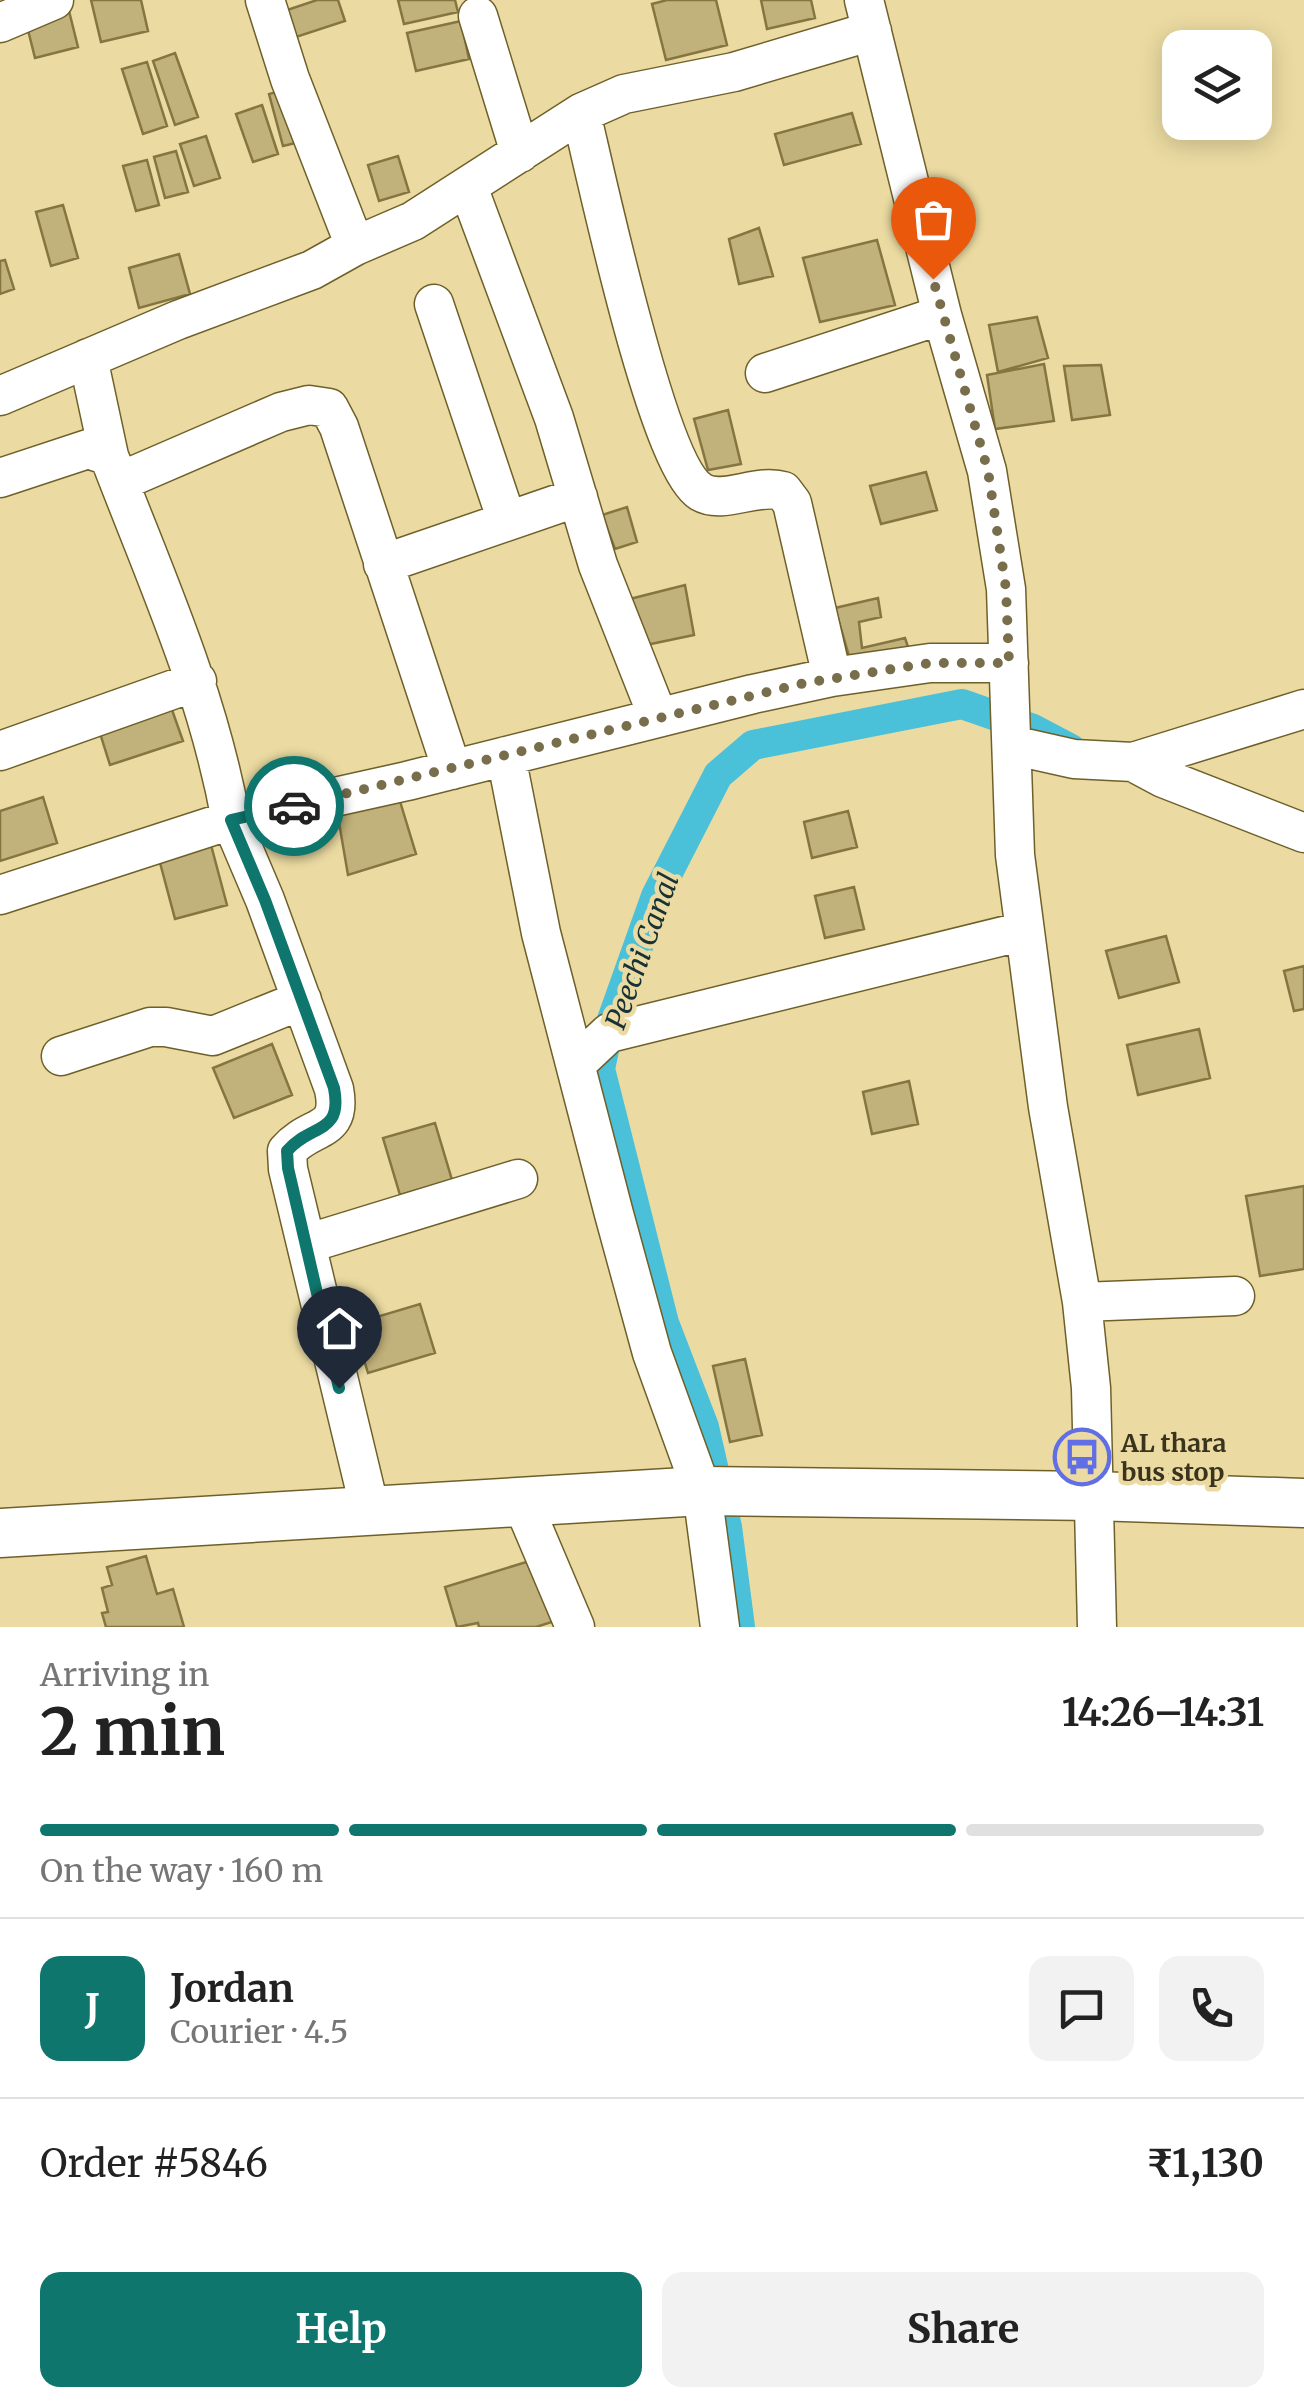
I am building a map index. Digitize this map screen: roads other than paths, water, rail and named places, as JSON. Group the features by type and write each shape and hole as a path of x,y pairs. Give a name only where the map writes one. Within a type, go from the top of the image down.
{"main road":[{"path":"0,1533 716,1491 1094,1496 1304,1504"}],"street":[{"path":"7,13 54,0"},
{"path":"265,0 290,80 355,246"},
{"path":"0,396 312,270 413,221 581,112 624,94 734,72 868,15 942,315 988,471 1006,589 1016,855 1024,931 1048,1107 1082,1302 1091,1388 1097,1627"},
{"path":"478,16 520,154"},
{"path":"581,112 645,371 670,441 691,483 702,493 718,496 768,486 783,490 792,504 832,678"},
{"path":"468,187 554,418 598,565 658,717"},
{"path":"434,304 507,521"},
{"path":"765,373 942,315"},
{"path":"88,358 114,469 197,681 220,761 231,820 334,1088 338,1108 331,1122 296,1140 287,1151 288,1168 370,1510"},
{"path":"114,469 281,412 309,405 329,408 339,427 452,770"},
{"path":"0,478 88,450 114,469"},
{"path":"383,564 578,497"},
{"path":"0,894 231,820 452,770 658,717 832,678 930,663 1009,663"},
{"path":"0,751 197,681"},
{"path":"1106,760 1304,708"},
{"path":"1012,743 1106,760 1304,834"},
{"path":"506,756 541,933 652,1353 716,1491 720,1627"},
{"path":"576,1064 608,1033 1024,931"},
{"path":"61,1056 150,1027 213,1036 302,1000"},
{"path":"306,1244 518,1179"},
{"path":"1082,1302 1235,1296"},
{"path":"522,1502 575,1627"}],"waterway":[{"name":"Peechi Canal","path":"740,1627 727,1527 704,1427 664,1323 600,1069 608,1031 656,896 718,775 753,745 962,704 1033,729 1071,749"}],"place":[{"name":"AL thara bus stop","path":"1082,1457"}]}
